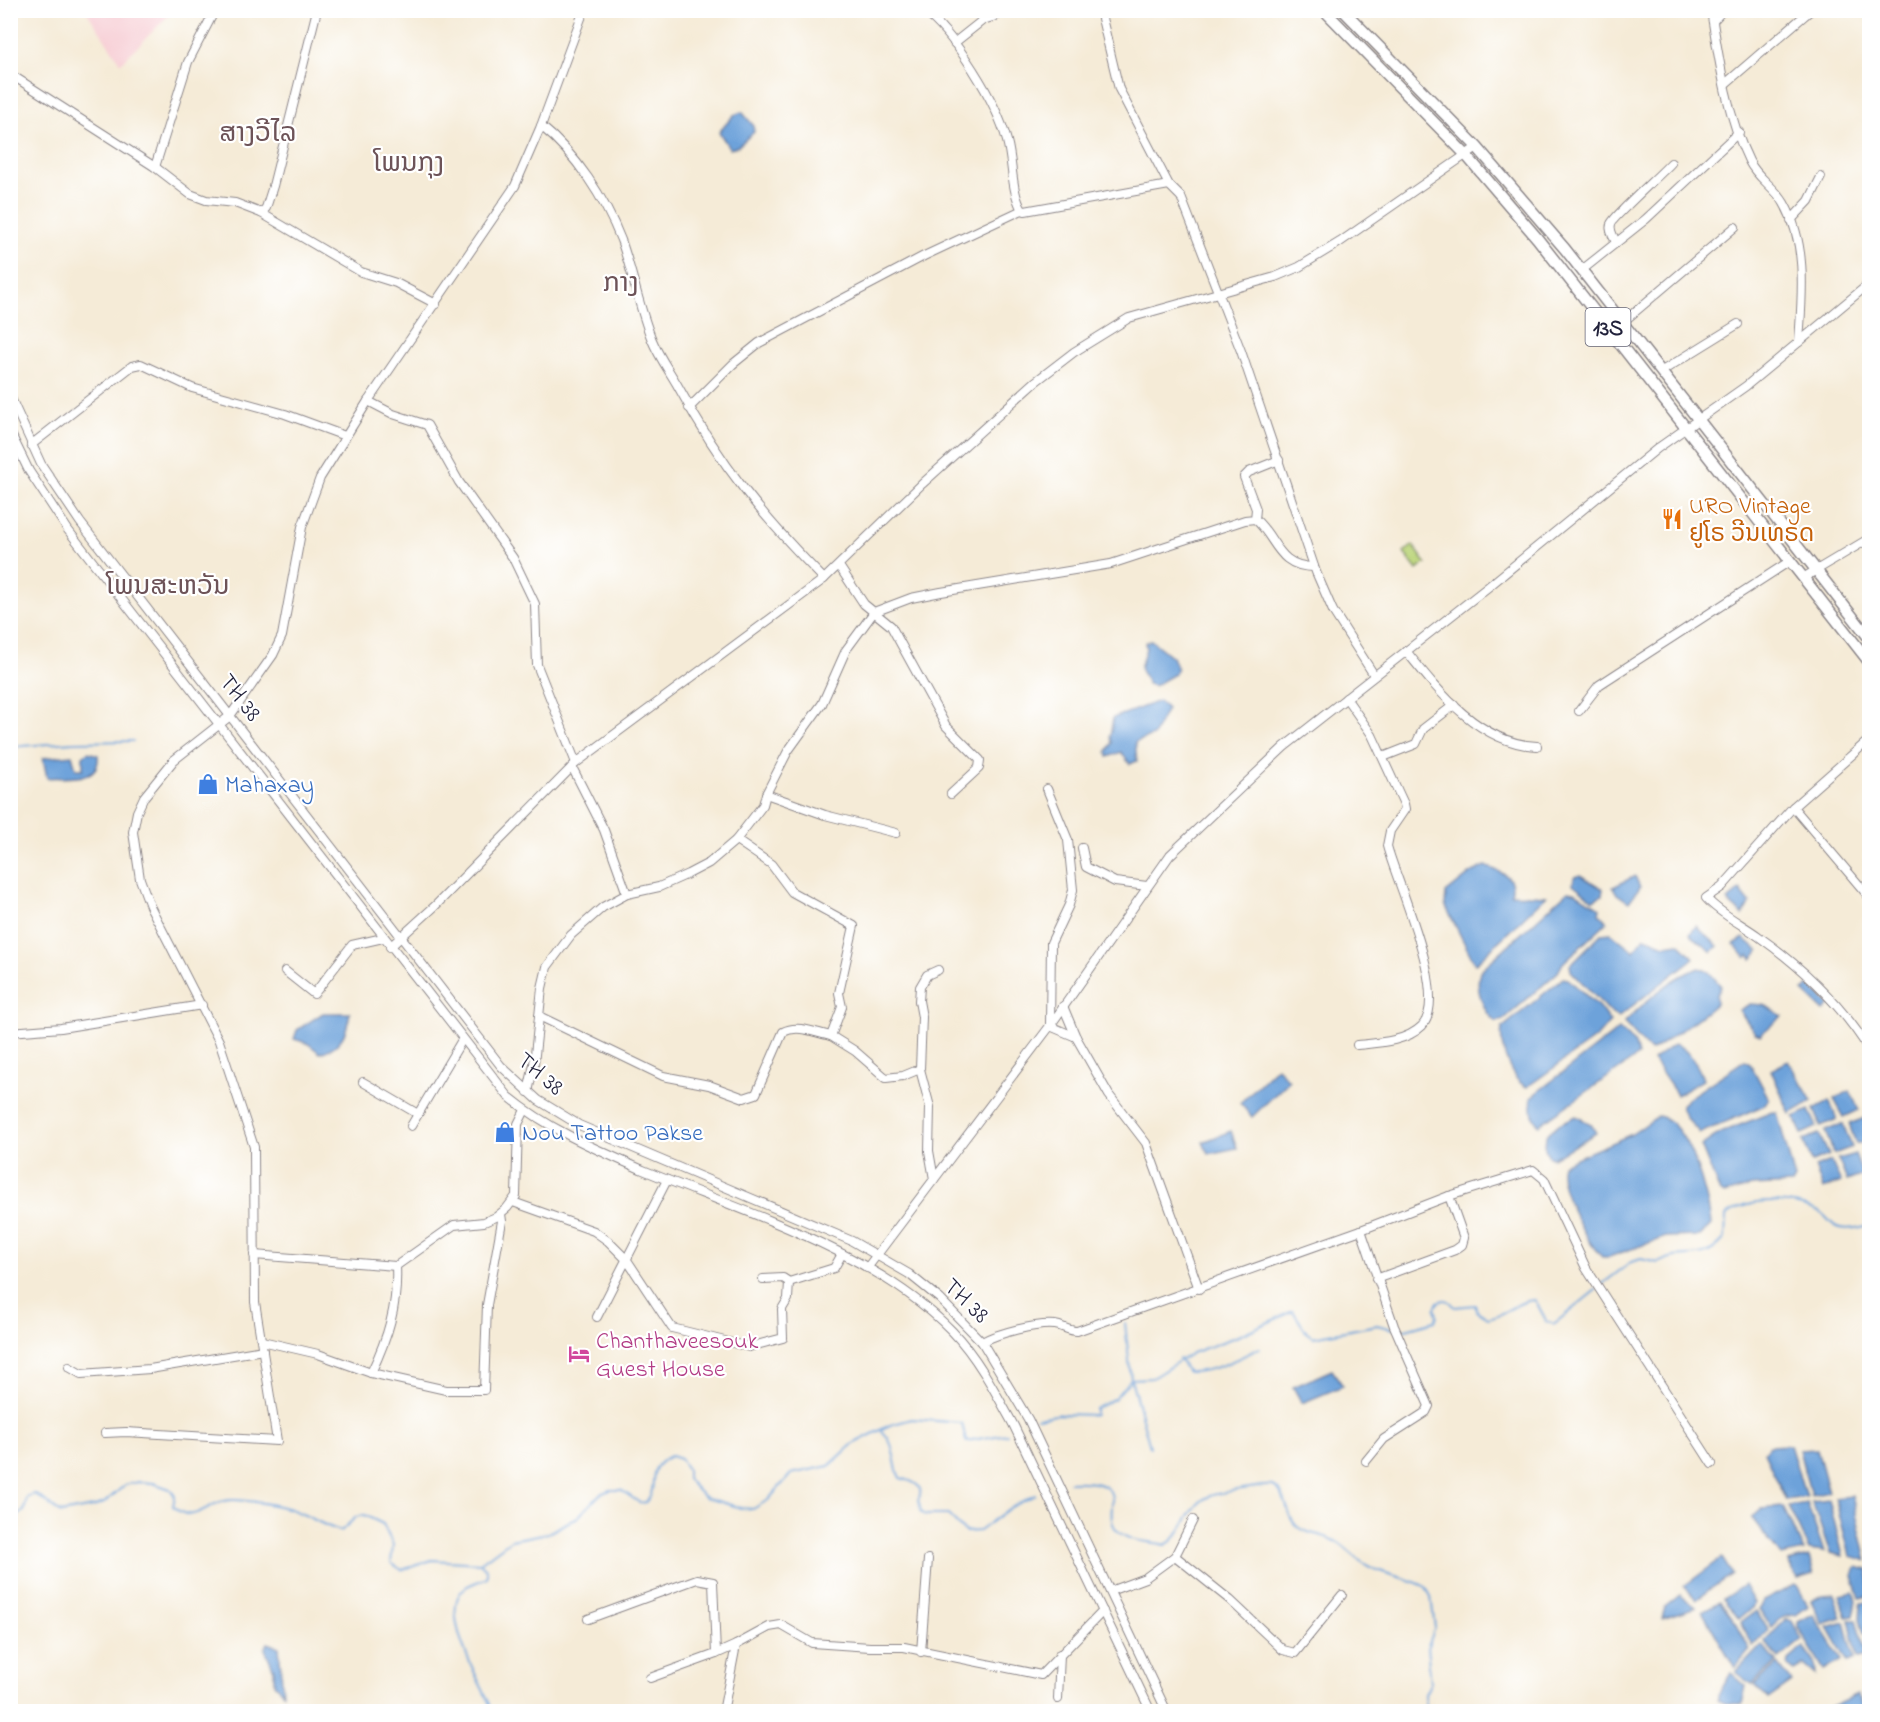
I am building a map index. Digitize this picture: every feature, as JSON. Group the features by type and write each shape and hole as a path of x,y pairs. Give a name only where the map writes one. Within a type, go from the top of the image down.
{"highway":[{"name":"13S","path":"1324,10 1466,155 1553,257 1869,663"},
{"name":"13S","path":"1342,10 1477,147 1565,249 1869,639"},
{"path":"1553,257 1565,249"}],"street":[{"path":"155,167 188,62 215,10"},
{"path":"261,213 266,208 273,186 317,10"},
{"path":"105,1433 138,1432 277,1441 255,1302 254,1147 236,1086 202,1005 150,906 140,879 133,832 137,812 156,780 174,760 230,716 278,648 308,504 320,478 368,401 505,202 541,126 584,10"},
{"path":"922,10 940,24 994,106 1001,121 1022,210"},
{"path":"1100,10 1119,90 1169,185 1181,197 1219,292 1279,460 1314,567 1333,611 1374,675"},
{"path":"1711,10 1725,84 1749,161 1785,204 1791,220 1802,265 1799,342"},
{"path":"1713,21 1723,10"},
{"path":"1725,84 1811,10"},
{"path":"954,43 983,20 996,16"},
{"path":"10,74 155,167 190,194 206,200 235,203 261,213 361,272 396,283 436,304"},
{"path":"541,126 567,153 608,212 621,240 652,341 723,465 744,492 824,579"},
{"path":"1582,270 1646,219 1739,132"},
{"path":"390,946 574,765 824,579 948,460 1035,382 1074,352 1129,318 1275,277 1299,267 1477,147"},
{"path":"1616,242 1611,231 1611,223 1615,215 1636,199 1671,163"},
{"path":"1791,220 1809,201 1821,177"},
{"path":"689,408 733,364 759,343 924,256 1022,210 1169,185"},
{"path":"1623,322 1735,227"},
{"path":"867,1268 1050,1026 1170,855 1284,747 1686,428 1746,386 1869,283"},
{"path":"1662,371 1738,324"},
{"path":"31,445 132,366 141,364 192,388 285,414 345,436"},
{"name":"TH 38","path":"10,396 41,464 80,522 501,1066 528,1092 561,1115 877,1254 940,1299 982,1342 1028,1419 1167,1712"},
{"path":"368,401 393,414 427,425 459,482 513,558 535,604 537,665 574,765 604,830 627,894"},
{"name":"TH 38","path":"10,432 29,471 68,530 462,1040 508,1096 554,1129 842,1254 928,1309 970,1353 1014,1426 1152,1712"},
{"path":"1279,460 1249,472 1244,477 1256,509 1255,519 1283,556 1302,567 1314,567"},
{"path":"29,471 41,464"},
{"path":"528,1092 547,967 571,935 588,918 627,894 659,887 709,863 736,840 763,805 766,794 788,751 822,704 846,650 874,612 911,598 1111,564 1245,520 1255,519"},
{"path":"1803,578 1869,538"},
{"path":"1579,711 1599,685 1790,561"},
{"path":"839,566 864,604 891,626 946,726 980,760 980,768 951,794"},
{"path":"1406,651 1438,690 1473,722 1516,743 1537,746"},
{"path":"1346,698 1383,757 1405,809 1389,831 1387,846 1428,968 1432,1005 1422,1026 1409,1035 1384,1042 1357,1045"},
{"path":"1383,757 1416,744 1423,729 1454,705"},
{"path":"1869,739 1793,807 1722,886 1706,898 1812,979 1856,1028 1869,1051"},
{"path":"1047,789 1068,840 1072,890 1069,905 1051,943 1050,1026"},
{"path":"766,794 825,815 896,833"},
{"path":"1793,807 1869,898"},
{"path":"736,840 771,864 792,892 854,926 839,993 842,1007 831,1036"},
{"path":"1082,848 1086,867 1115,882 1147,886"},
{"path":"285,971 314,994 352,945 383,938"},
{"path":"934,1179 929,1151 930,1107 920,1069 920,987 927,975 938,970"},
{"path":"10,1032 61,1028 202,1005"},
{"path":"1063,1006 1076,1037 1109,1095 1146,1143 1199,1289"},
{"path":"539,1016 663,1076 709,1085 744,1098 756,1094 783,1032 789,1029 801,1029 831,1036 855,1051 886,1078 903,1076 920,1069"},
{"path":"1050,1026 1076,1037"},
{"path":"411,1126 462,1040"},
{"path":"363,1082 418,1114"},
{"path":"254,1255 396,1266 454,1225 484,1222 501,1214 513,1202 518,1180 518,1124 525,1110"},
{"path":"554,1129 561,1115"},
{"path":"982,1342 1036,1327 1056,1325 1068,1331 1077,1330 1199,1289 1525,1170 1539,1173 1596,1283 1712,1464"},
{"path":"597,1317 667,1180"},
{"path":"1376,1279 1455,1250 1462,1245 1464,1238 1449,1196"},
{"path":"513,1202 594,1231 627,1260 672,1328 749,1347 783,1338 782,1309 788,1299 789,1282"},
{"path":"262,1341 318,1354 371,1373 446,1390 484,1390 486,1313 502,1221 501,1214"},
{"path":"1360,1230 1376,1279 1429,1406 1426,1412 1384,1439 1366,1461"},
{"path":"789,1282 834,1268 842,1254"},
{"path":"371,1373 393,1319 397,1287 396,1266"},
{"path":"763,1279 783,1278 789,1282"},
{"path":"69,1367 81,1374 150,1370 263,1350"},
{"path":"1110,1591 1145,1578 1175,1556 1194,1520"},
{"path":"1074,1549 1088,1544"},
{"path":"1175,1556 1230,1600 1283,1650 1295,1653 1342,1595"},
{"path":"921,1652 928,1559"},
{"path":"588,1619 697,1579 709,1580 713,1582 716,1654"},
{"path":"650,1678 716,1654 769,1627 781,1625 812,1642 870,1647 895,1646 1041,1675 1103,1611"},
{"path":"724,1707 736,1645"},
{"path":"1058,1699 1060,1654"}],"shaded area":[{"path":"86,11 173,11 121,63"}],"green space":[{"path":"1413,545 1426,563 1417,570 1404,553"}],"water":[{"path":"742,112 753,125 754,132 738,146 730,149 719,132 734,115"},
{"path":"1151,640 1172,657 1177,668 1175,674 1154,686 1148,684 1140,668 1146,648 1145,643"},
{"path":"1159,701 1167,709 1153,736 1135,742 1137,761 1130,764 1121,752 1108,757 1107,751 1112,743 1110,737 1113,718"},
{"path":"88,752 98,755 94,771 80,777 47,778 43,758 72,755 76,769 83,769 83,756"},
{"path":"1485,866 1502,873 1509,879 1511,894 1546,896 1475,964 1445,905 1446,893 1471,873"},
{"path":"1580,875 1603,889 1602,895 1593,900 1573,884 1574,877"},
{"path":"1635,876 1640,887 1629,902 1617,894 1613,887"},
{"path":"1740,890 1750,903 1743,915 1727,901"},
{"path":"1568,891 1575,892 1600,908 1599,913 1607,922 1563,963 1558,972 1503,1020 1496,1022 1483,1006 1478,985 1480,971"},
{"path":"1696,926 1718,946 1712,952 1690,934"},
{"path":"1611,933 1634,951 1645,937 1665,945 1679,943 1694,958 1618,1017 1612,1014 1571,971 1570,965 1601,934"},
{"path":"1744,938 1759,951 1752,959 1749,955 1746,958 1734,944"},
{"path":"1700,968 1709,972 1721,986 1716,996 1716,1003 1650,1051 1624,1023 1669,983"},
{"path":"1563,978 1568,979 1599,1007 1610,1022 1597,1037 1527,1087 1516,1077 1507,1061 1502,1043 1502,1028"},
{"path":"1809,985 1830,1005 1824,1011 1803,991"},
{"path":"1750,1004 1765,1005 1782,1016 1760,1035 1755,1033 1739,1010"},
{"path":"323,1013 350,1013 342,1039 333,1047 320,1053 307,1043 294,1039 297,1030"},
{"path":"1619,1029 1635,1044 1638,1056 1539,1125 1533,1117 1531,1097"},
{"path":"1674,1044 1684,1049 1699,1070 1703,1080 1677,1095 1653,1060"},
{"path":"1745,1060 1750,1063 1769,1099 1765,1105 1700,1133 1686,1118 1681,1107 1687,1099"},
{"path":"1788,1061 1812,1101 1790,1114 1771,1070"},
{"path":"1277,1067 1289,1081 1252,1117 1240,1103"},
{"path":"1850,1091 1859,1110 1844,1117 1834,1099"},
{"path":"1829,1101 1837,1119 1821,1126 1814,1109"},
{"path":"1809,1110 1817,1127 1802,1134 1794,1117"},
{"path":"1772,1112 1777,1113 1795,1179 1792,1184 1752,1186 1724,1194 1719,1190 1701,1146 1720,1133"},
{"path":"1576,1116 1591,1124 1596,1133 1553,1158 1549,1157 1545,1148 1546,1135 1559,1124"},
{"path":"1658,1116 1669,1121 1679,1131 1687,1145 1701,1180 1711,1225 1700,1236 1666,1237 1609,1257 1602,1257 1588,1239 1573,1212 1563,1185 1562,1164 1632,1134"},
{"path":"1865,1118 1869,1128 1869,1140 1856,1144 1849,1124"},
{"path":"1843,1124 1852,1147 1834,1154 1825,1131"},
{"path":"1231,1131 1237,1148 1208,1154 1203,1142"},
{"path":"1819,1134 1829,1155 1812,1162 1803,1140"},
{"path":"1855,1154 1863,1175 1847,1181 1838,1159"},
{"path":"1831,1161 1841,1182 1823,1189 1815,1167"},
{"path":"1332,1370 1343,1386 1302,1403 1293,1387"},
{"path":"1790,1445 1806,1497 1786,1500 1764,1452 1769,1446"},
{"path":"1817,1449 1829,1492 1811,1496 1799,1450"},
{"path":"1852,1496 1867,1561 1850,1556 1835,1498"},
{"path":"1829,1500 1843,1556 1830,1553 1812,1502"},
{"path":"1807,1503 1824,1552 1809,1550 1788,1506"},
{"path":"1783,1507 1804,1551 1781,1556 1752,1518 1762,1509"},
{"path":"1809,1557 1814,1574 1798,1579 1788,1562"},
{"path":"1722,1558 1732,1574 1696,1599 1684,1586"},
{"path":"1856,1567 1869,1570 1869,1596 1860,1598 1853,1576"},
{"path":"1744,1585 1754,1603 1752,1608 1739,1619 1723,1599"},
{"path":"1794,1585 1798,1587 1808,1606 1796,1615 1780,1619 1771,1627 1759,1609 1763,1601"},
{"path":"1854,1592 1857,1600 1854,1616 1847,1617 1839,1595"},
{"path":"1834,1594 1842,1618 1823,1624 1811,1601 1822,1595"},
{"path":"1680,1595 1696,1607 1662,1618 1665,1607"},
{"path":"1720,1602 1737,1625 1750,1650 1735,1668 1702,1611"},
{"path":"1869,1602 1869,1632 1864,1633 1860,1619 1861,1603"},
{"path":"1756,1611 1768,1630 1753,1646 1741,1622"},
{"path":"1813,1614 1842,1660 1824,1670 1798,1627 1798,1622"},
{"path":"1787,1619 1792,1621 1802,1640 1779,1659 1764,1641"},
{"path":"1849,1620 1856,1620 1867,1656 1858,1658"},
{"path":"1845,1622 1855,1659 1848,1662 1828,1627"},
{"path":"268,1643 279,1647 283,1693 274,1684 274,1670 265,1649"},
{"path":"1762,1645 1777,1662 1752,1684 1736,1672"},
{"path":"1804,1647 1815,1663 1816,1675 1804,1665 1794,1671 1788,1665 1789,1660"},
{"path":"1778,1664 1792,1682 1768,1699 1754,1685"},
{"path":"1731,1673 1746,1686 1742,1704 1725,1703 1718,1700 1718,1695"},
{"path":"1857,1695 1868,1711 1831,1711 1829,1708"}],"waterway":[{"path":"10,747 73,742 133,741"},
{"path":"1601,1285 1631,1262 1641,1259 1658,1263 1708,1252 1725,1238 1726,1216 1747,1205 1771,1202 1797,1205 1819,1212 1835,1226 1841,1228 1870,1225"},
{"path":"1402,1330 1435,1321 1437,1316 1435,1308 1438,1302 1445,1300 1455,1307 1475,1305 1477,1311 1488,1318 1523,1302 1535,1300 1547,1322 1554,1324 1597,1289"},
{"path":"1037,1418 1062,1414 1095,1415 1095,1409 1115,1398 1131,1379 1152,1378 1192,1353 1238,1336 1293,1311 1307,1333 1313,1337 1377,1325 1393,1329"},
{"path":"1125,1323 1131,1379 1150,1447"},
{"path":"1179,1359 1188,1372 1197,1372 1225,1364 1260,1348"},
{"path":"10,1522 24,1511 27,1498 34,1494 61,1513 104,1503 125,1485 138,1482 153,1483 170,1489 175,1496 173,1506 188,1514 195,1514 225,1501 248,1501 290,1509 341,1531 356,1517 364,1515 383,1524 393,1545 391,1563 402,1570 432,1560 480,1563 511,1540 548,1533 578,1517 600,1494 610,1490 621,1490 640,1503 646,1502 650,1496 657,1466 671,1456 680,1459 687,1469 687,1479 704,1497 741,1508 753,1509 768,1500 791,1474 829,1466 853,1444 890,1425 912,1419 962,1423 966,1441 1007,1434"},
{"path":"882,1431 890,1442 900,1478 913,1482 919,1487 918,1500 921,1512 926,1515 948,1515 965,1532 979,1531 1011,1507 1035,1495"},
{"path":"1069,1482 1104,1486 1110,1492 1112,1517 1120,1533 1136,1540 1165,1545 1177,1535 1196,1506 1210,1496 1262,1486 1273,1486 1278,1489 1285,1500 1291,1519 1299,1528 1337,1542 1370,1567 1426,1587 1431,1597 1435,1628 1427,1648 1431,1682 1425,1694 1426,1706 1432,1712"},
{"path":"481,1564 487,1570 487,1577 466,1587 458,1597 456,1611 463,1644 490,1704 491,1712"}],"place":[{"name":"URO Vintage ຢູໂຣ ວີນເທຣດ","path":"1672,519"},
{"name":"Mahaxay","path":"208,784"},
{"name":"Nou Tattoo Pakse","path":"505,1132"},
{"name":"Chanthaveesouk Guest House","path":"579,1354"}],"district":[{"name":"ສາງວີໄລ","path":"258,132"},
{"name":"ໂພນກຸງ","path":"409,162"},
{"name":"ກາງ","path":"621,282"},
{"name":"ໂພນສະຫວັນ","path":"168,585"}]}
